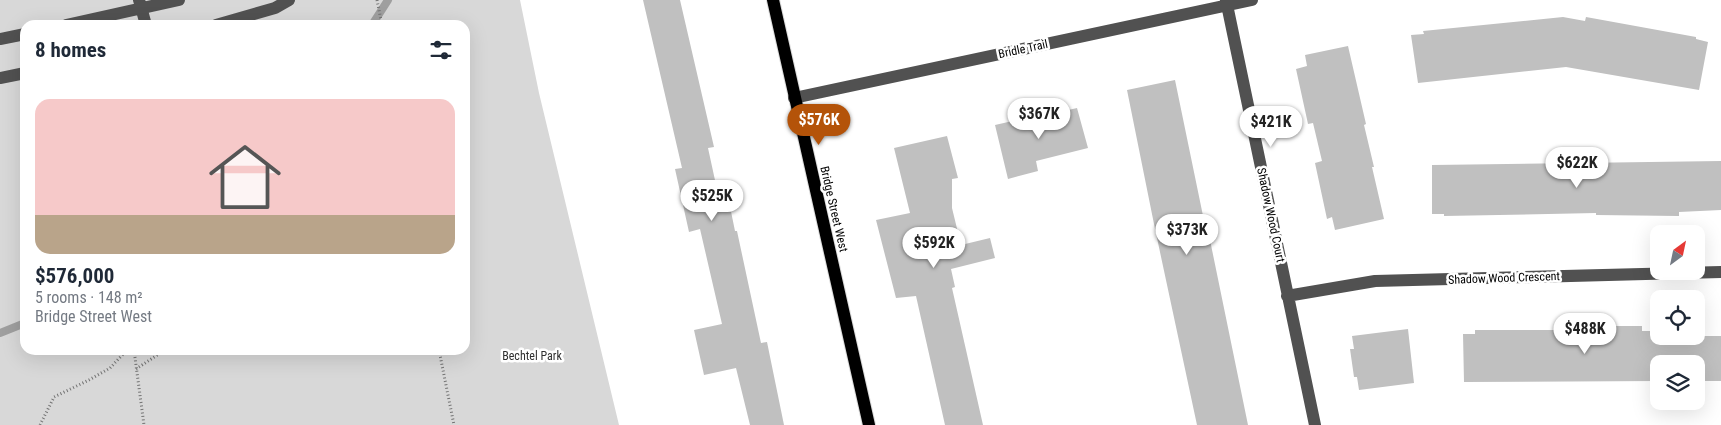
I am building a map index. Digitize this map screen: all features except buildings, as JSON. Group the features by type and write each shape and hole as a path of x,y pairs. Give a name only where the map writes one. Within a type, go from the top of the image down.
{"main road":[{"name":"Bridge Street West","path":"773,0 869,425"}],"street":[{"path":"84,20 140,5 179,0"},
{"path":"233,20 275,8 289,0"},
{"name":"Bridle Trail","path":"794,98 1227,2 1252,0"},
{"name":"Shadow Wood Court","path":"1227,2 1315,425"},
{"path":"140,5 144,20"},
{"path":"0,39 20,35"},
{"path":"0,78 20,74"},
{"name":"Shadow Wood Crescent","path":"1287,296 1375,281 1721,272"}],"path":[{"path":"377,0 381,20"},
{"path":"40,425 54,397 110,368 122,355"},
{"path":"135,355 144,425"},
{"path":"136,369 157,355"},
{"path":"440,355 454,425"}],"green space":[{"name":"Bechtel Park","path":"0,0 520,0 539,93 619,425 0,425"}],"waterway":[{"path":"375,20 388,0"},
{"path":"0,333 20,325"}]}
